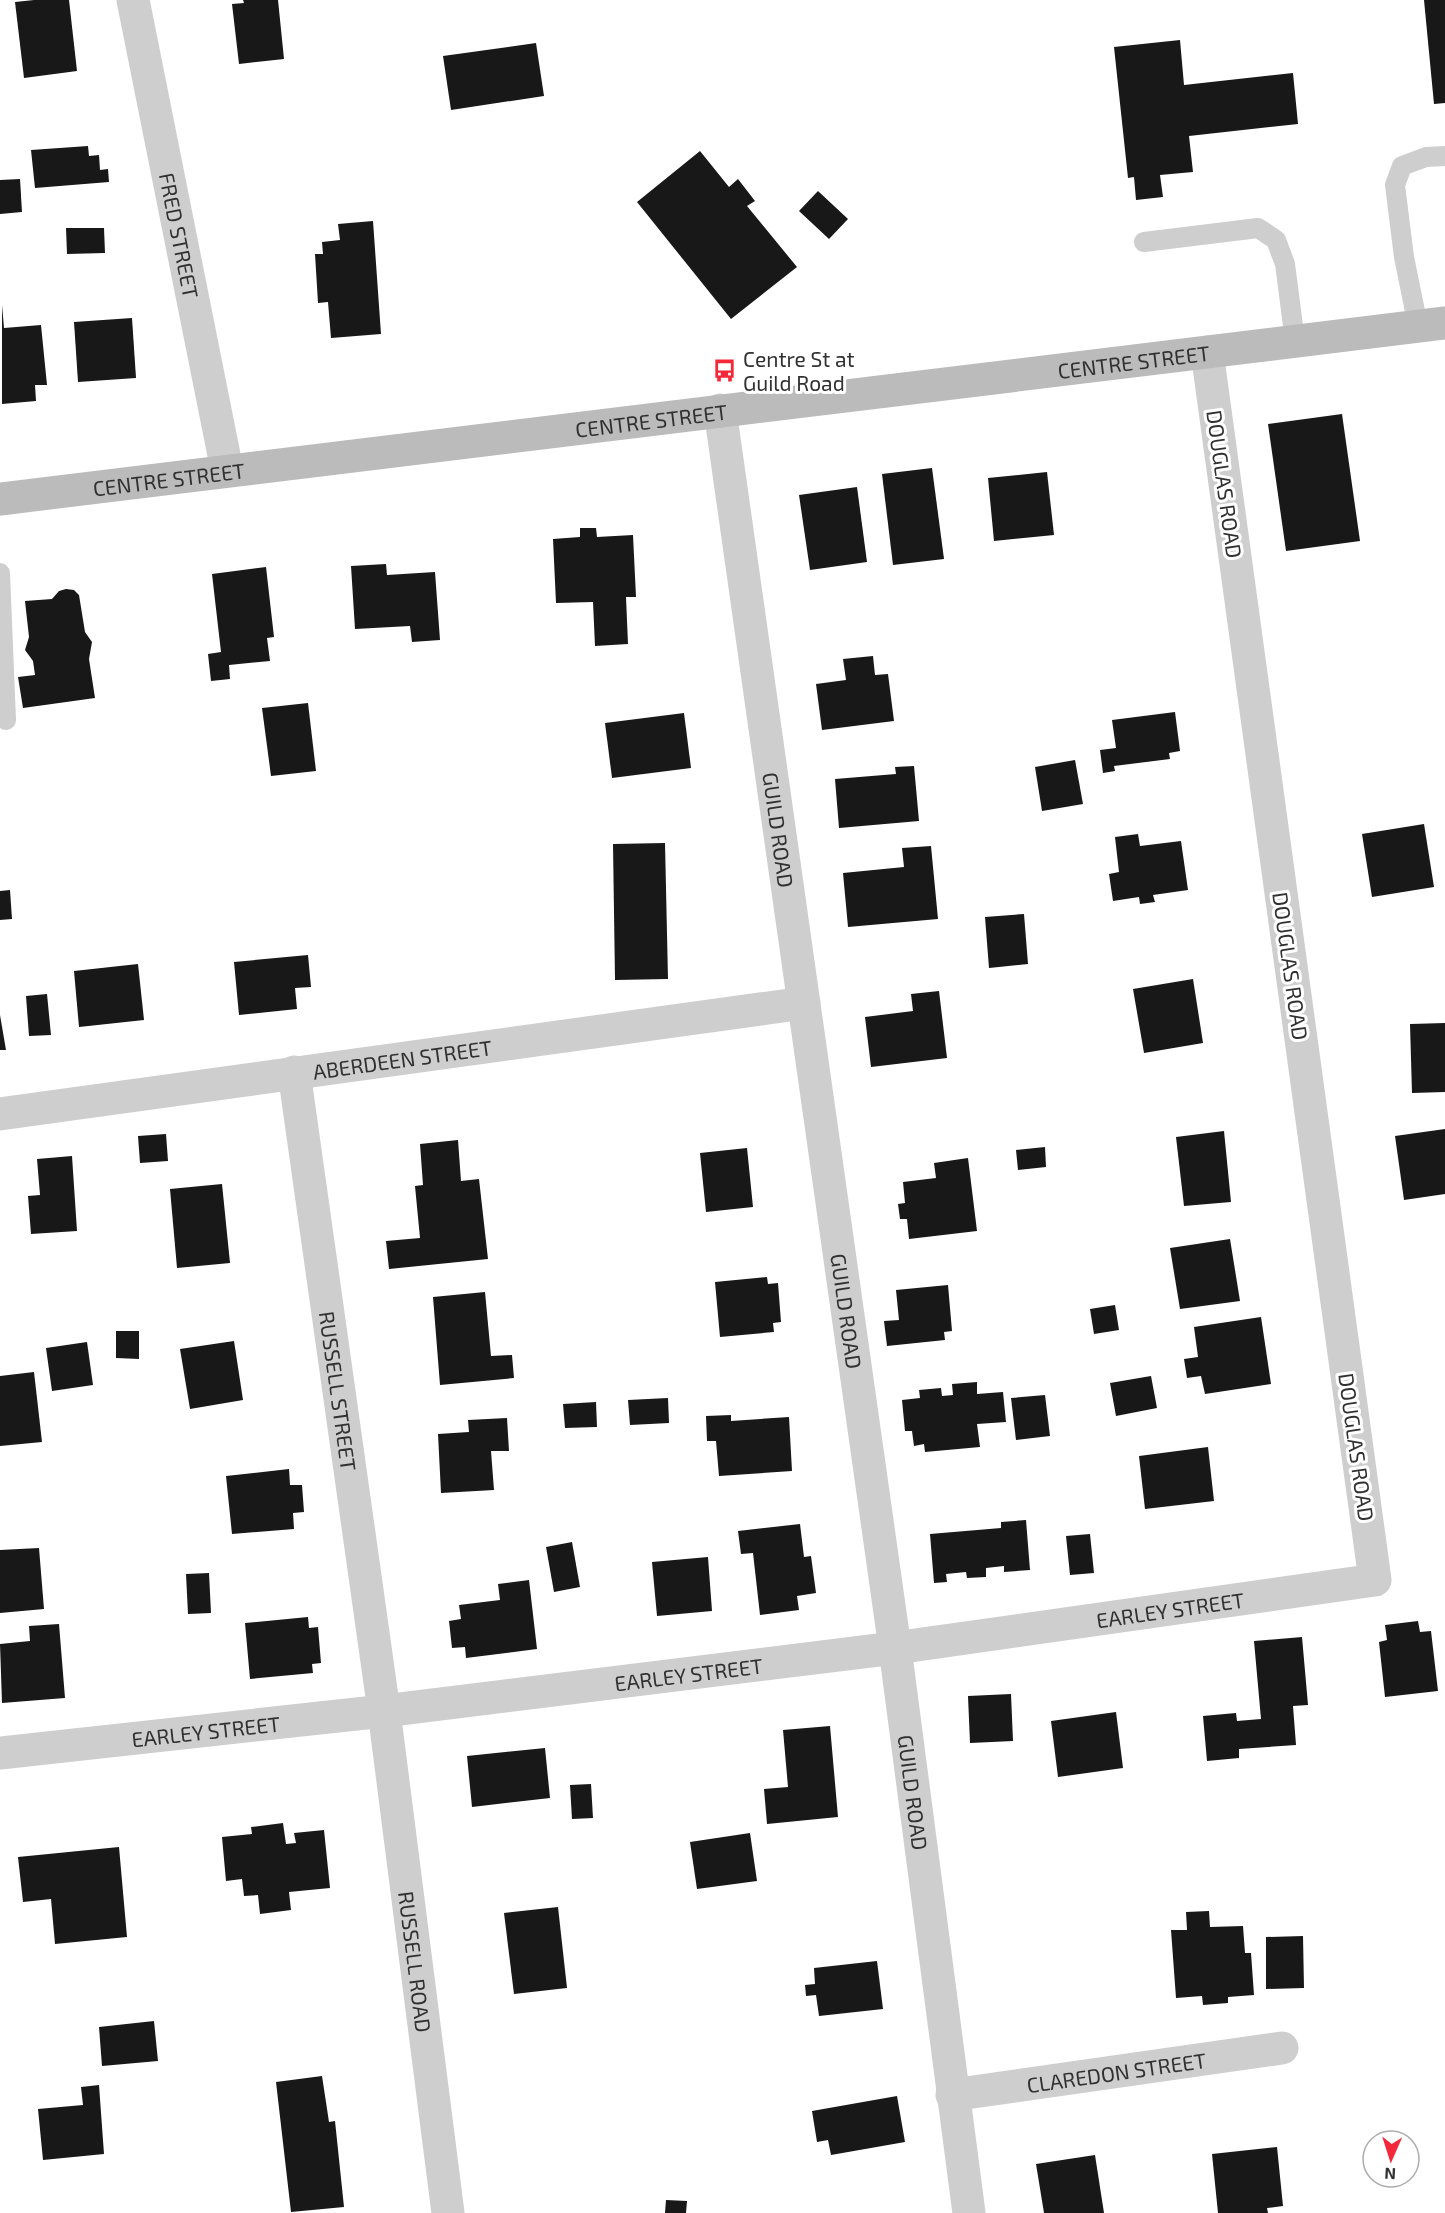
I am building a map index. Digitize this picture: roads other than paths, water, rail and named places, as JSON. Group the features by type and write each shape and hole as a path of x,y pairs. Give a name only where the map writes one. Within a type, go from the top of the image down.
{"main road":[{"name":"CENTRE STREET","path":"0,499 1432,325"}],"street":[{"name":"FRED STREET","path":"133,0 227,470"},
{"name":"DOUGLAS ROAD","path":"1207,352 1375,1580"},
{"name":"GUILD ROAD","path":"720,410 895,1648 969,2213"},
{"name":"ABERDEEN STREET","path":"0,1114 804,1003"},
{"name":"RUSSELL STREET","path":"294,1072 384,1712"},
{"name":"EARLEY STREET","path":"0,1753 384,1712 895,1648 1375,1580"},
{"name":"RUSSELL ROAD","path":"384,1712 448,2213"},
{"name":"CLAREDON STREET","path":"952,2095 1282,2048"}],"lane":[{"path":"1432,325 1404,258 1395,185 1402,166 1426,158 1445,156"},
{"path":"1144,242 1258,228 1276,240 1285,264 1295,341"},
{"path":"0,573 6,720"}],"place":[{"name":"Centre St at Guild Road","path":"725,370"}]}
